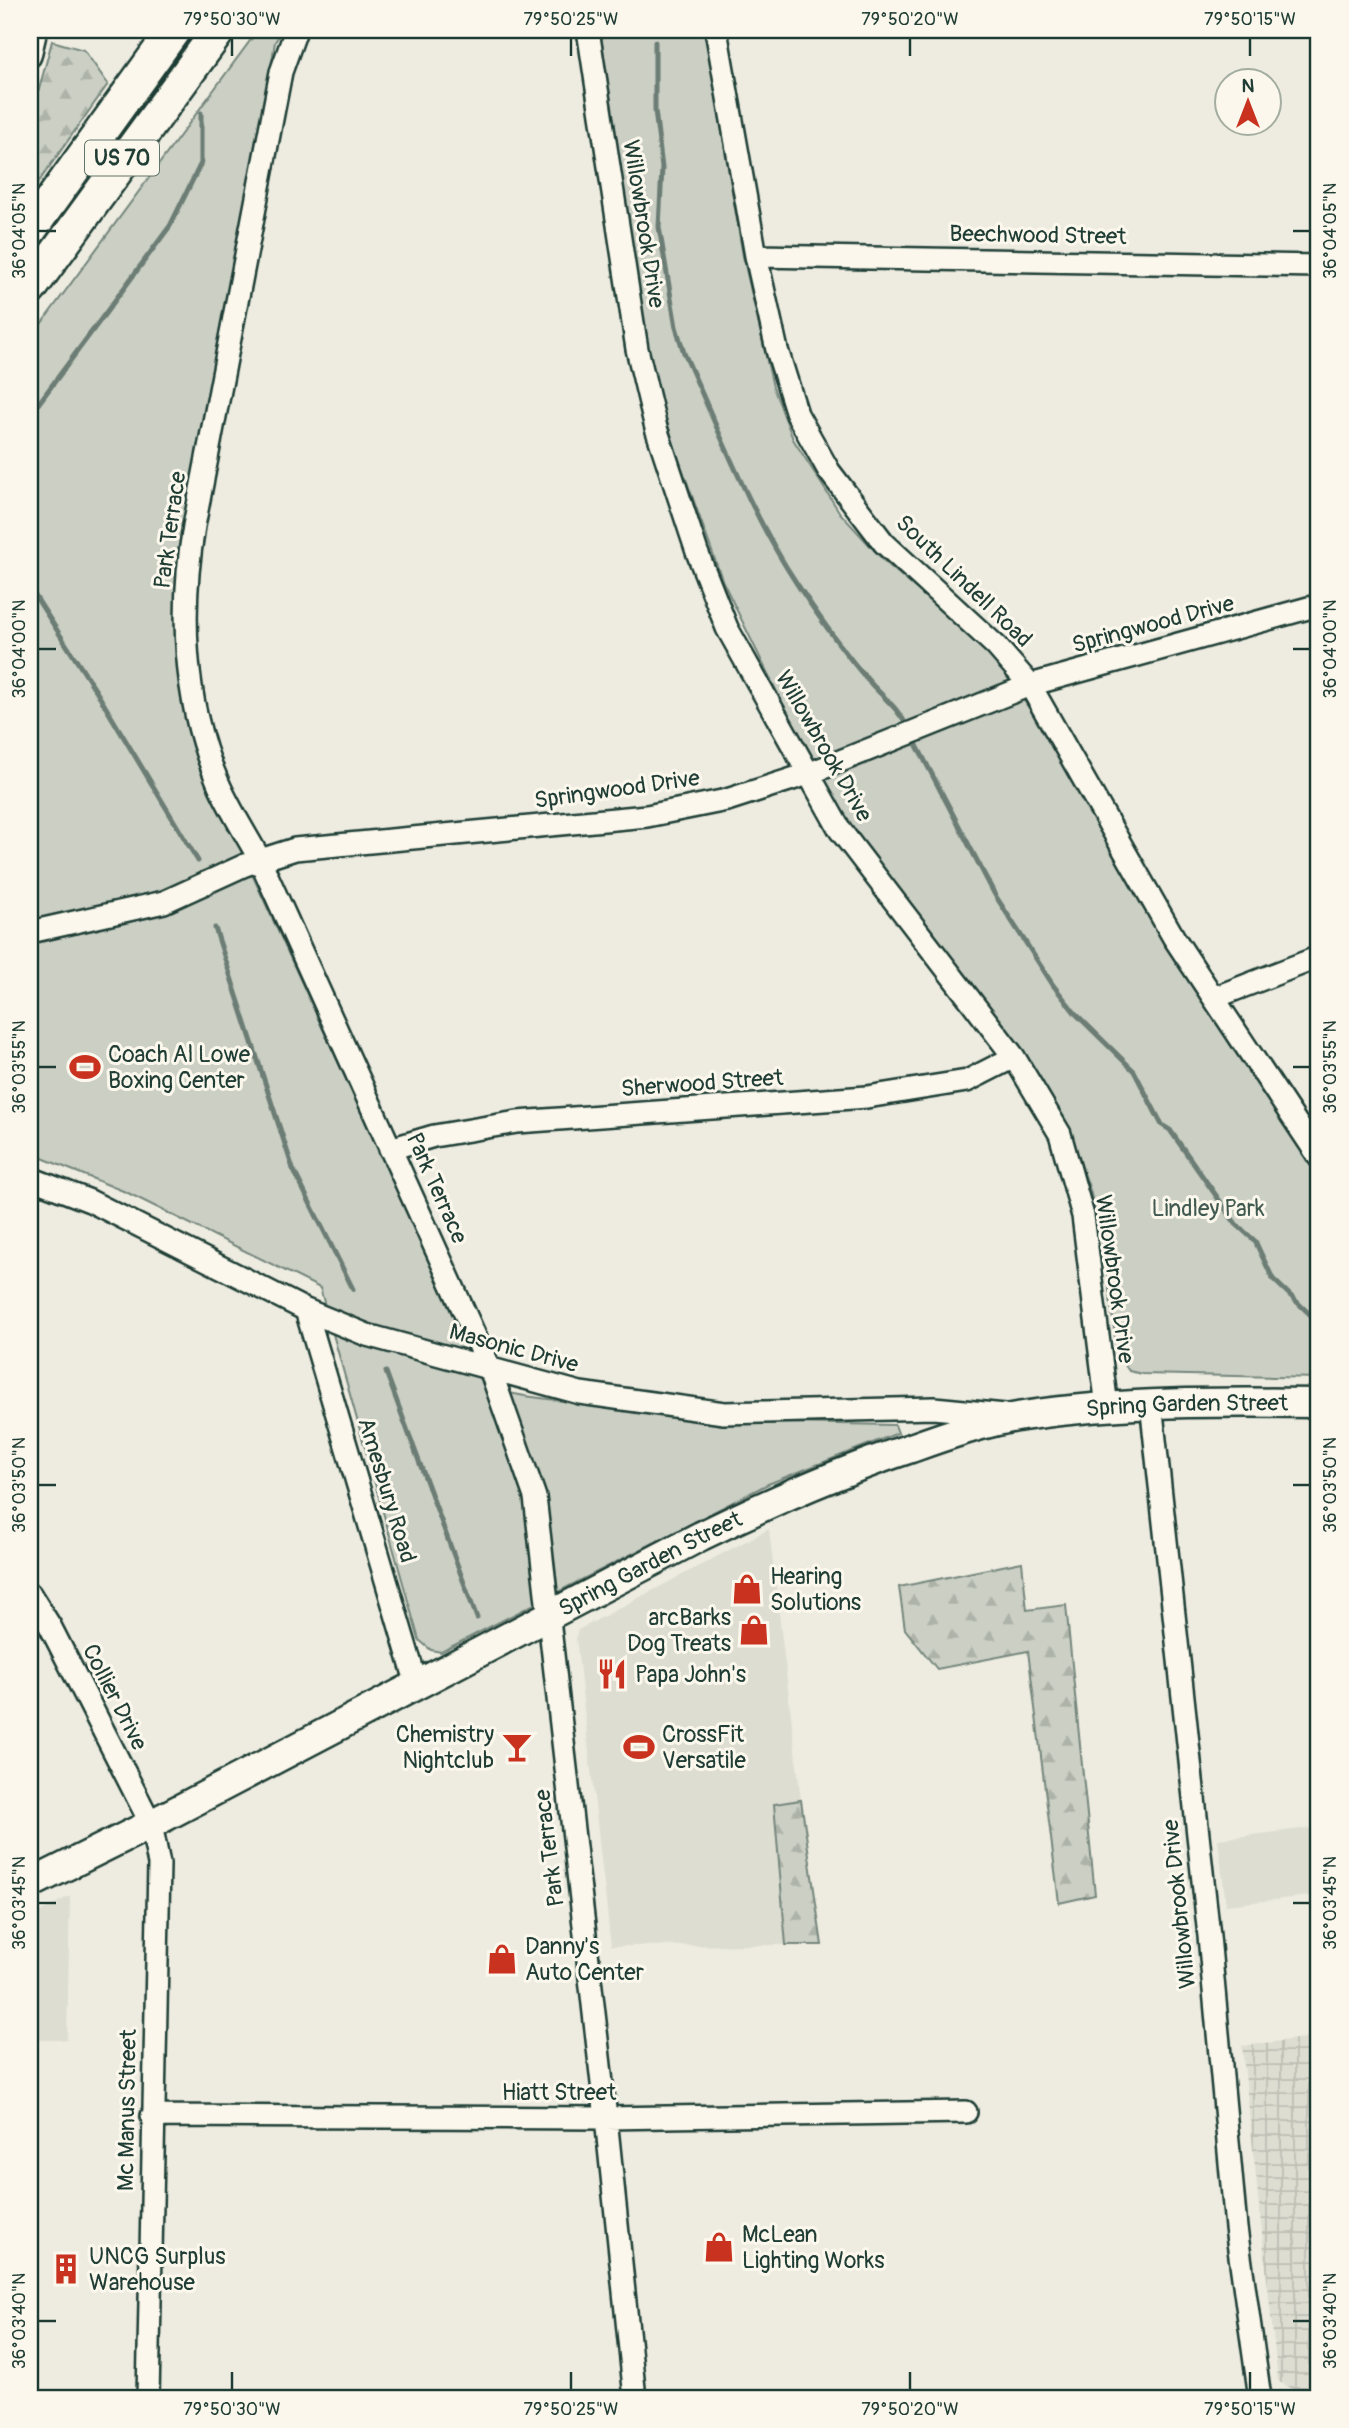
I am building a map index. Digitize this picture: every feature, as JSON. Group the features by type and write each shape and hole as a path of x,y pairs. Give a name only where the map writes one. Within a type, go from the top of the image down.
{"highway":[{"name":"US 70","path":"30,230 174,30"},
{"name":"US 70","path":"30,289 219,30"}],"main road":[{"name":"Spring Garden Street","path":"30,1884 787,1493 854,1467 954,1433 1021,1416 1151,1404 1319,1403"}],"street":[{"path":"30,56 36,30"},
{"name":"Park Terrace","path":"296,30 281,72 187,567 188,666 202,732 216,779 260,860 490,1369 535,1497 635,2398"},
{"name":"Willowbrook Drive","path":"588,30 637,349 656,428 696,552 727,628 840,830 1014,1057 1060,1134 1083,1216 1107,1406"},
{"name":"South Lindell Road","path":"716,30 756,256 777,350 797,414 830,471 884,543 996,646 1030,685 1174,937 1319,1157"},
{"name":"Beechwood Street","path":"756,256 1319,266"},
{"name":"Springwood Drive","path":"30,932 163,902 260,860 295,849 647,816 727,800 808,774 1030,685 1319,605"},
{"path":"1216,997 1319,957"},
{"name":"Sherwood Street","path":"390,1149 434,1136 517,1122 867,1097 967,1081 1014,1057"},
{"name":"Masonic Drive","path":"30,1178 90,1201 306,1310 367,1335 580,1393 724,1413 934,1408 1021,1416"},
{"name":"Amesbury Road","path":"306,1310 417,1685"},
{"name":"Willowbrook Drive","path":"1151,1404 1209,1936 1236,2228 1260,2398"},
{"name":"Collier Drive","path":"30,1594 50,1626 150,1824"},
{"name":"Mc Manus Street","path":"148,2398 159,1864 150,1824"},
{"name":"Hiatt Street","path":"152,2116 606,2118 966,2112"}],"shaded area":[{"path":"769,1529 801,1800 774,1804 786,1945 611,1946 576,1637 578,1630"},
{"path":"1319,1827 1319,1895 1226,1905 1218,1839"},
{"path":"70,1896 67,2040 30,2040 30,1917"},
{"path":"1319,2036 1319,2386 1291,2389 1278,2381 1242,2046"}],"green space":[{"path":"258,30 282,30 275,42 243,239 185,516 176,594 212,787 488,1389 725,1422 895,1425 898,1433 768,1484 441,1652 431,1650 419,1640 320,1288 128,1193 30,1153 30,339"},
{"name":"Lindley Park","path":"600,30 705,30 743,256 773,387 793,439 840,513 884,561 985,648 1002,668 1041,726 1181,965 1319,1173 1319,1378 1142,1374 1129,1371 1117,1353 1104,1249 1090,1190 1068,1128 1031,1063 891,884 833,796 800,739 723,582 678,457 651,369"},
{"path":"52,41 84,50 108,84 30,194 30,123"},
{"path":"1022,1562 1027,1610 1066,1605 1095,1895 1059,1903 1028,1651 937,1669 905,1629 899,1587"},
{"path":"801,1800 822,1945 786,1945 774,1804"}],"waterway":[{"path":"655,42 655,110 662,168 659,227 676,327 684,353 736,471 780,557 839,644 908,728"},
{"path":"30,415 170,226 201,163 201,113"},
{"path":"30,588 96,691 198,861"},
{"path":"912,736 995,895 1053,985 1076,1014 1134,1071 1162,1125 1170,1130 1236,1224 1255,1241 1273,1279 1319,1323"},
{"path":"215,928 293,1169 353,1289"},
{"path":"386,1372 477,1618"}],"place":[{"name":"Coach Al Lowe Boxing Center","path":"85,1067"},
{"name":"Hearing Solutions","path":"747,1589"},
{"name":"arcBarks Dog Treats","path":"754,1630"},
{"name":"Papa John's","path":"612,1674"},
{"name":"Chemistry Nightclub","path":"517,1747"},
{"name":"CrossFit Versatile","path":"639,1747"},
{"name":"Danny's Auto Center","path":"502,1959"},
{"name":"McLean Lighting Works","path":"719,2247"},
{"name":"UNCG Surplus Warehouse","path":"66,2269"}]}
